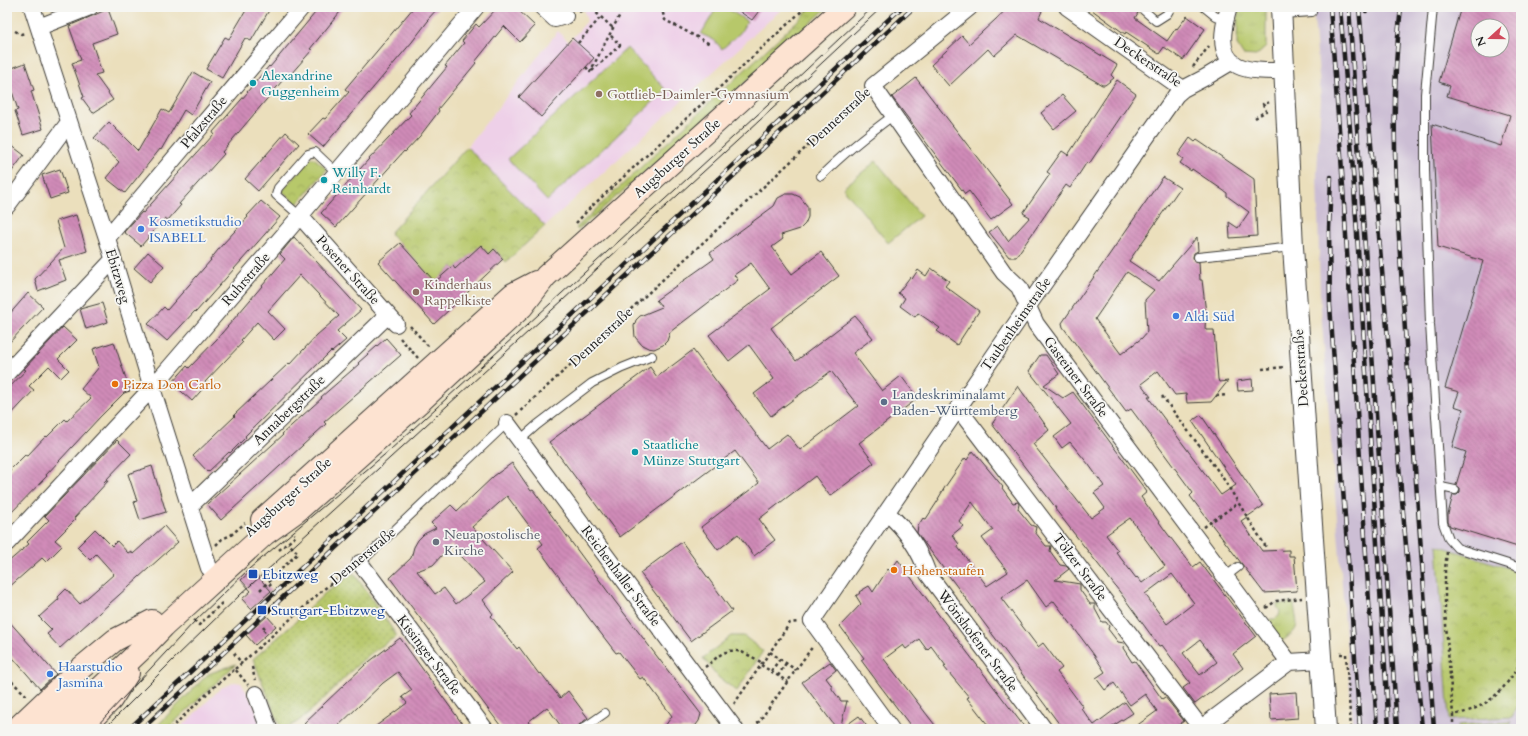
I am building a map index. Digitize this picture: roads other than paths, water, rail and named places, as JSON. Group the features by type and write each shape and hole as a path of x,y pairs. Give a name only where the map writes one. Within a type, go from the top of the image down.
{"main road":[{"name":"Augsburger Straße","path":"62,729 75,712 144,647 164,626 265,534 302,506 423,399 522,307 546,276 844,7"},
{"name":"Augsburger Straße","path":"39,729 209,568 513,294 546,276"},
{"path":"16,729 75,673 114,640 152,621"},
{"path":"82,729 111,700 144,647"}],"street":[{"name":"Ebitzweg","path":"32,7 34,28 69,122 107,238 152,388 209,568"},
{"path":"34,28 90,7"},
{"name":"Pfalzstraße","path":"107,238 302,7"},
{"name":"Ruhrstraße","path":"7,543 152,388 337,173 476,7"},
{"path":"542,7 555,19 565,16"},
{"name":"Dennerstraße","path":"873,86 970,7"},
{"name":"Deckerstraße","path":"1067,7 1183,89 1231,62"},
{"name":"Deckerstraße","path":"1281,10 1293,247 1326,729"},
{"path":"1226,14 1225,49 1231,62 1243,69 1284,71"},
{"name":"Gasteiner Straße","path":"873,86 1004,273 1019,288 1036,324 1289,662"},
{"name":"Taubenheimstraße","path":"891,729 812,621 1028,306 1176,95 1183,89"},
{"path":"7,206 69,122"},
{"name":"Posener Straße","path":"300,216 392,320"},
{"path":"7,373 113,260"},
{"name":"Annabergstraße","path":"190,506 392,320"},
{"name":"Tölzer Straße","path":"958,408 1201,728"},
{"name":"Reichenhaller Straße","path":"507,423 736,729"},
{"name":"Wörishofener Straße","path":"887,513 898,523 922,557 928,574 1044,729"},
{"name":"Kissinger Straße","path":"360,563 485,729"},
{"path":"1201,728 1289,662 1321,660"},
{"path":"256,690 269,729"}],"lane":[{"path":"1140,7 1156,21 1167,14 1171,7"},
{"path":"1204,7 1215,16 1226,14"},
{"path":"1433,7 1425,94 1425,170 1430,324 1443,523 1448,539 1457,548 1521,568"},
{"path":"1281,10 1312,12"},
{"path":"822,176 838,159 894,115"},
{"path":"300,216 276,195 278,188 308,154 315,152 337,173"},
{"path":"1198,257 1293,247"},
{"path":"520,440 537,424 592,383 622,368 652,356"},
{"name":"Dennerstraße","path":"360,563 507,423"},
{"path":"1441,487 1455,490"},
{"path":"1225,577 1238,567"},
{"path":"582,729 605,713"}],"tram line":[{"path":"94,729 195,621 249,569 390,450 790,85 873,7"},
{"path":"104,729 240,595 882,7"}],"railway":[{"path":"129,729 902,7"},
{"path":"142,729 914,7"},
{"path":"1330,7 1341,156 1377,729"},
{"path":"1340,7 1351,141 1389,729"},
{"path":"1349,7 1397,729"},
{"path":"1359,7 1422,729"},
{"path":"1366,11 1367,7"},
{"path":"1401,7 1395,88 1397,209 1434,729"},
{"path":"1331,177 1329,229 1330,305 1360,729"}],"place":[{"name":"Alexandrine Guggenheim","path":"253,83"},
{"name":"Gottlieb-Daimler-Gymnasium","path":"599,94"},
{"name":"Willy F. Reinhardt","path":"324,180"},
{"name":"Kosmetikstudio ISABELL","path":"141,229"},
{"name":"Kinderhaus Rappelkiste","path":"416,292"},
{"name":"Aldi Süd","path":"1176,316"},
{"name":"Pizza Don Carlo","path":"115,384"},
{"name":"Landeskriminalamt Baden-Württemberg","path":"884,402"},
{"name":"Staatliche Münze Stuttgart","path":"635,452"},
{"name":"Neuapostolische Kirche","path":"436,542"},
{"name":"Hohenstaufen","path":"894,570"},
{"name":"Ebitzweg","path":"253,574"},
{"name":"Stuttgart-Ebitzweg","path":"262,610"},
{"name":"Haarstudio Jasmina","path":"50,674"}]}
